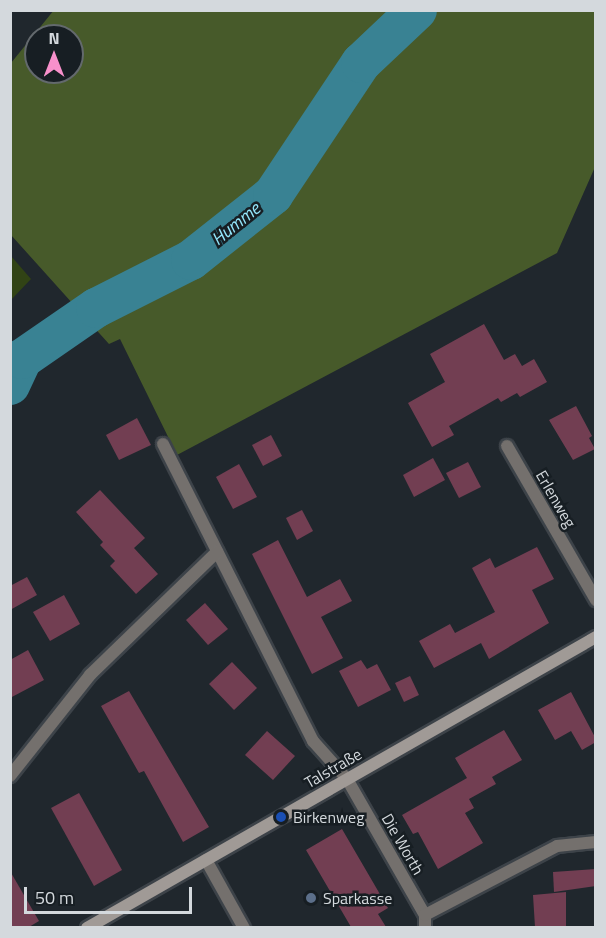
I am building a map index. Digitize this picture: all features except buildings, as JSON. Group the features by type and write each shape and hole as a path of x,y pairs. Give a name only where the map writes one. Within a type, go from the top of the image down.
{"street":[{"path":"163,444 313,741 347,779"},
{"name":"Erlenweg","path":"507,446 596,600"},
{"path":"10,776 90,675 217,552"},
{"name":"Talstraße","path":"87,927 596,637"},
{"name":"Die Worth","path":"347,779 425,921"},
{"path":"425,921 557,846 596,842"},
{"path":"206,860 244,927"}],"green space":[{"path":"54,10 595,11 595,167 557,253 177,455 120,339 109,344 11,235 11,63 24,47 24,84 84,84 84,24 43,24"},
{"path":"11,256 31,279 11,300"}],"waterway":[{"name":"Humme","path":"10,385 22,359 96,308 191,260 273,195 361,63 417,10"}],"place":[{"name":"Birkenweg","path":"281,817"},
{"name":"Sparkasse","path":"311,898"}]}
